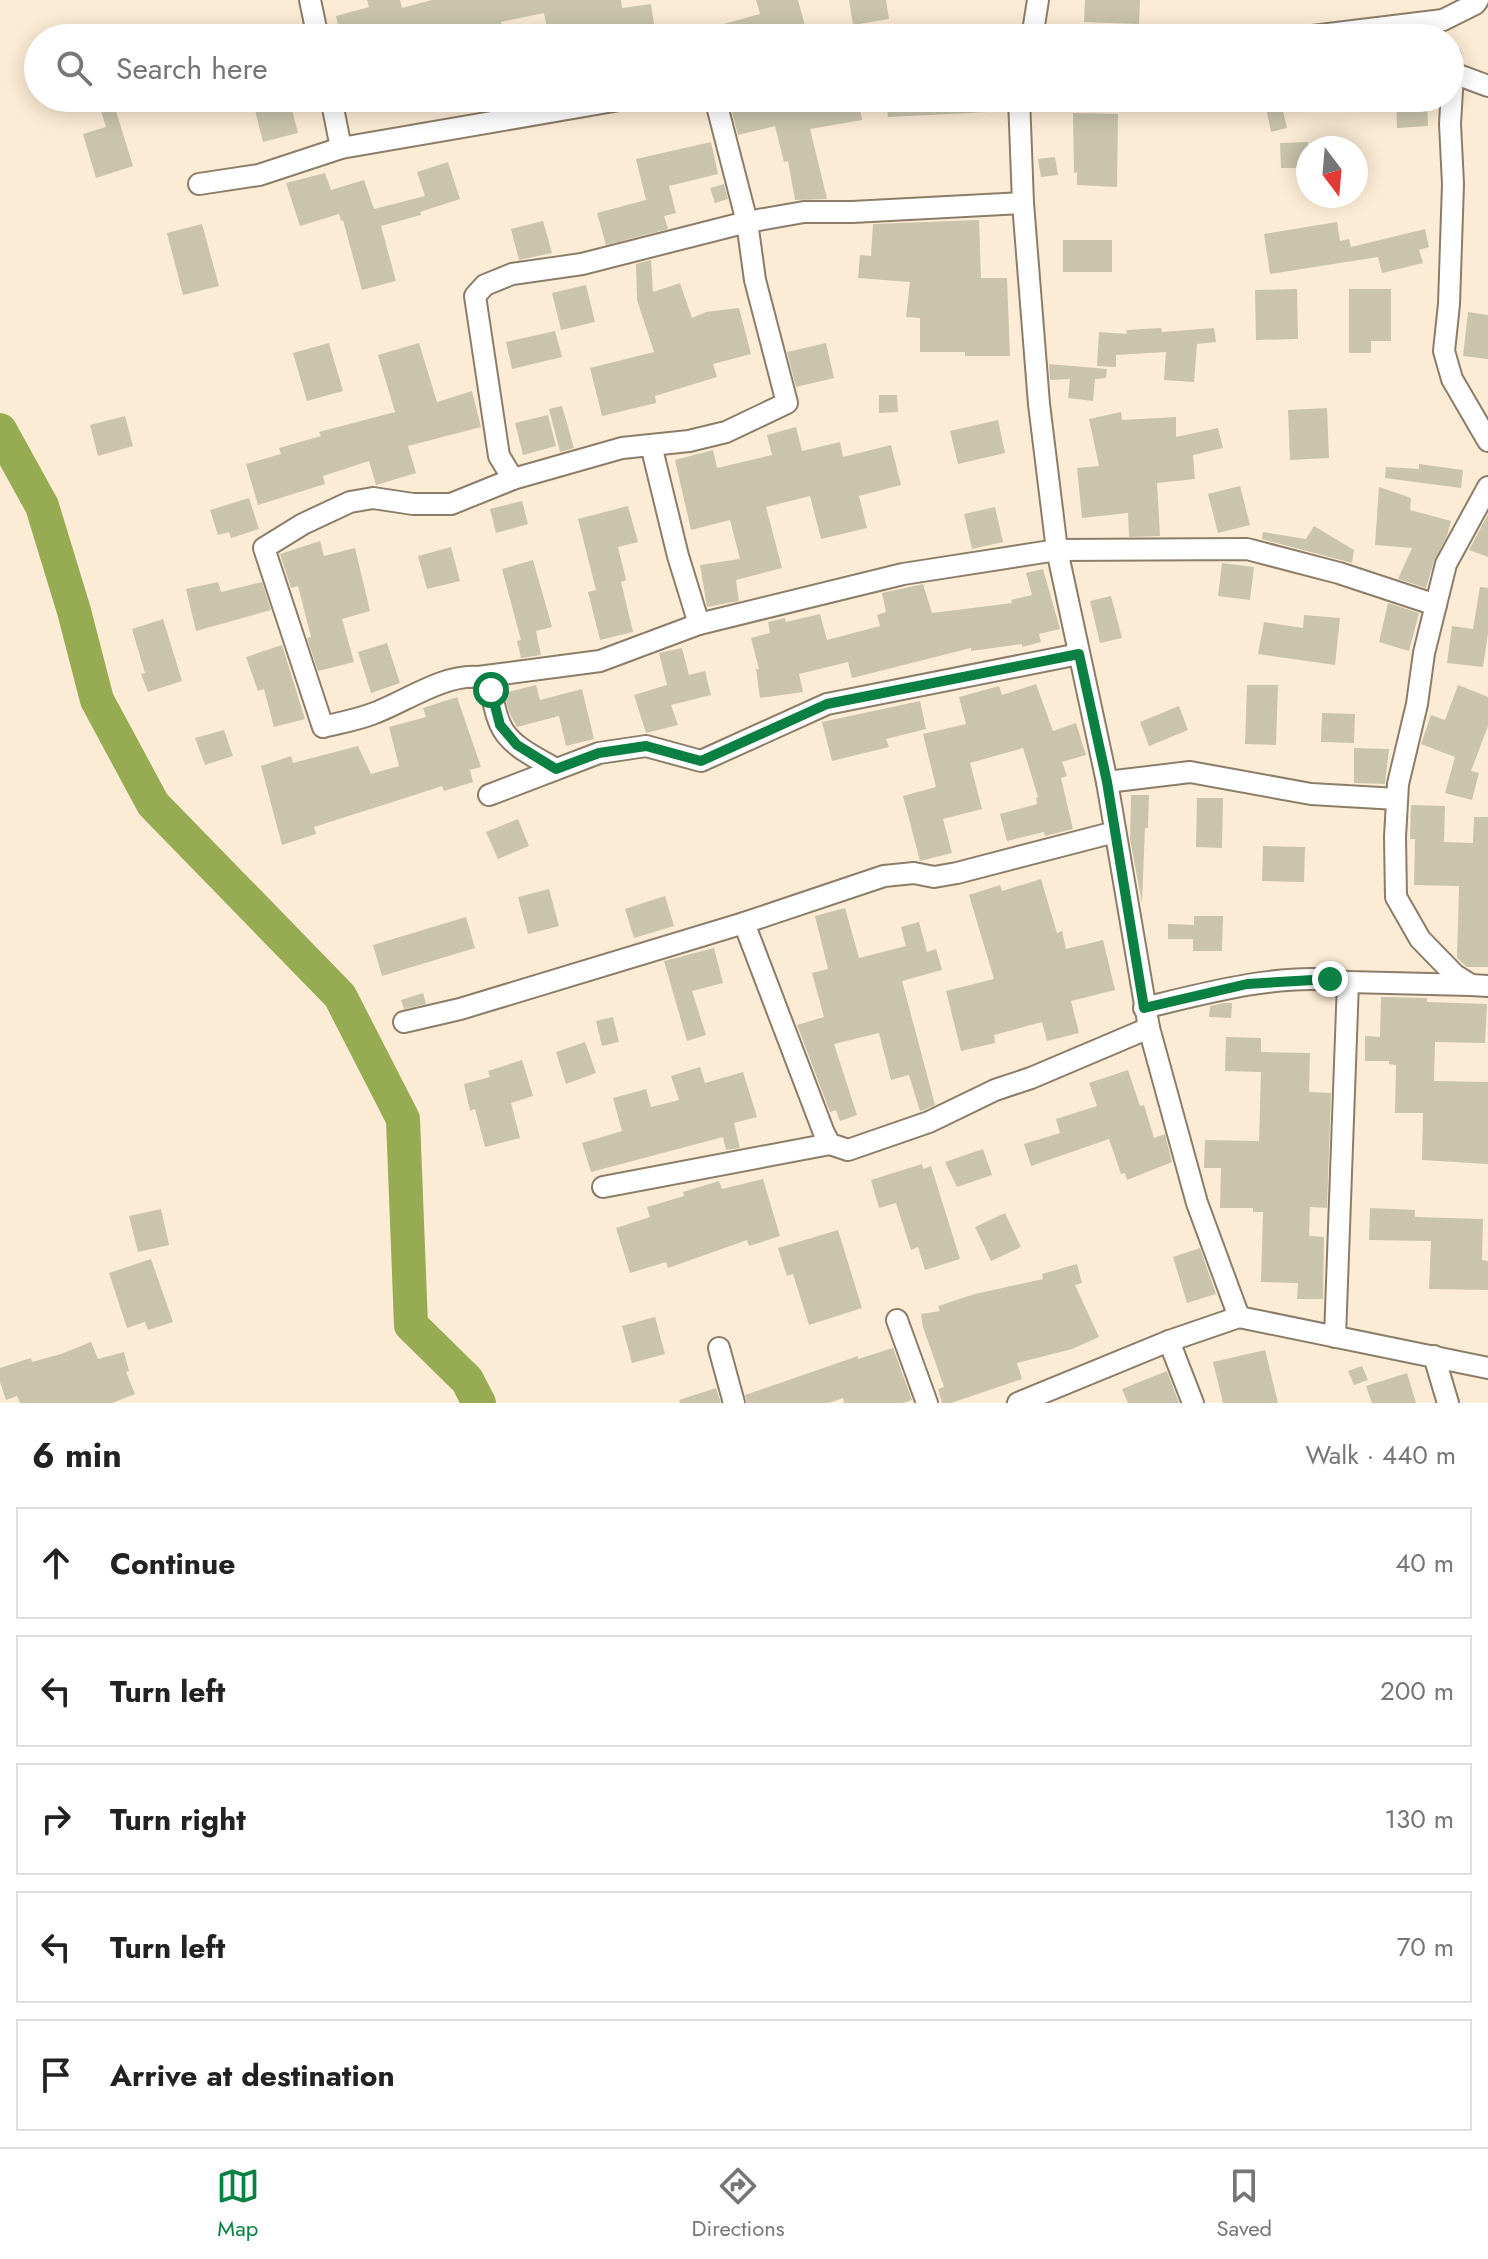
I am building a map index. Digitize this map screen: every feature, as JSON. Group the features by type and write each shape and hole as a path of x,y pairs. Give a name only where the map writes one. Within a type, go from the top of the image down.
{"street":[{"path":"310,0 315,24"},
{"path":"1034,24 1038,0"},
{"path":"1451,24 1478,0"},
{"path":"1464,71 1488,86"},
{"path":"334,112 341,148"},
{"path":"199,184 259,175 341,148 550,112"},
{"path":"719,112 747,222 755,280 787,403 726,432 689,441 622,448 513,479 451,504 413,504 373,498 350,502 303,524 264,548 323,727 372,714 461,675 478,677 600,661 699,624 903,574 1057,550 1247,549 1339,573 1436,605"},
{"path":"1020,112 1023,203 1039,404 1057,550 1107,782 1146,1018 1197,1203 1239,1317"},
{"path":"1450,112 1453,184 1449,304 1444,351 1452,379 1488,441"},
{"path":"513,479 499,456 479,325 475,296 485,285 512,274 582,264 747,222 804,212 1023,203"},
{"path":"651,445 678,556 699,624"},
{"path":"1480,985 1439,961 1420,939 1396,897 1397,799 1446,564 1488,487"},
{"path":"489,795 599,753 646,746 701,761 827,704 1079,654"},
{"path":"478,677 491,690 500,725 517,745 556,769"},
{"path":"1107,782 1190,772 1311,794 1397,799"},
{"path":"404,1022 460,1009 744,923 884,876 914,873 934,877 957,873 1115,832"},
{"path":"744,923 830,1144"},
{"path":"603,1187 830,1144 848,1150 929,1122 995,1090 1031,1078 1085,1053 1146,1018 1247,984 1330,979 1480,985"},
{"path":"1335,1337 1348,982"},
{"path":"1018,1403 1169,1341 1239,1317 1488,1368"},
{"path":"897,1320 927,1403"},
{"path":"1169,1341 1193,1403"},
{"path":"719,1348 734,1403"},
{"path":"1434,1356 1448,1403"}],"building":[{"path":"367,0 400,0 402,8 432,0 621,0 622,8 651,4 654,24 546,24 544,13 501,24 338,24 336,16 369,7"},
{"path":"756,0 798,0 804,24 724,24 760,14"},
{"path":"849,0 886,0 889,19 853,24"},
{"path":"1085,0 1140,0 1139,24 1084,22"},
{"path":"101,112 116,112 133,166 96,178 83,134 106,127"},
{"path":"256,112 293,112 298,133 263,142"},
{"path":"732,112 861,112 862,120 810,129 827,199 795,200 788,161 784,162 775,126 738,135"},
{"path":"887,112 988,112 888,117"},
{"path":"1267,112 1283,112 1287,128 1271,132"},
{"path":"1396,112 1428,112 1428,126 1397,128"},
{"path":"1073,113 1118,114 1117,187 1077,185"},
{"path":"711,142 718,174 669,186 676,213 664,216 668,229 606,245 597,213 646,200 636,159"},
{"path":"1296,142 1296,168 1281,168 1280,143"},
{"path":"1055,157 1058,175 1041,177 1038,159"},
{"path":"448,162 460,199 420,212 421,215 381,226 396,281 362,290 339,214 300,226 286,183 325,173 331,190 364,180 374,209 425,196 417,172"},
{"path":"724,184 728,199 715,203 710,188"},
{"path":"979,220 981,278 1007,278 1010,356 920,352 920,318 906,317 910,282 858,278 860,255 871,256 873,224"},
{"path":"543,221 552,253 519,260 511,229"},
{"path":"1337,222 1340,241 1349,239 1351,247 1425,229 1429,247 1419,250 1423,263 1382,273 1378,257 1270,274 1264,234"},
{"path":"202,224 219,286 183,295 167,233"},
{"path":"1063,240 1112,240 1112,272 1063,272"},
{"path":"651,260 653,292 680,283 692,318 706,312 739,308 751,354 713,364 717,377 655,396 656,403 602,416 590,368 654,352 637,300 636,264"},
{"path":"586,285 595,322 561,330 552,293"},
{"path":"1297,289 1298,339 1256,340 1255,290"},
{"path":"1349,289 1391,289 1391,341 1371,341 1371,353 1349,353"},
{"path":"1468,312 1488,315 1488,359 1463,356"},
{"path":"1161,328 1162,332 1214,328 1216,342 1197,344 1194,382 1164,380 1166,352 1116,355 1116,367 1097,366 1099,332 1127,334 1126,330"},
{"path":"555,331 562,357 512,369 506,342"},
{"path":"329,343 343,391 307,401 293,353"},
{"path":"419,343 437,402 472,391 481,427 408,446 416,473 376,485 369,461 323,476 325,484 258,505 246,464 281,454 279,448 321,436 319,432 395,412 378,355"},
{"path":"826,343 834,378 796,387 787,352"},
{"path":"1049,364 1107,369 1106,378 1095,379 1093,401 1068,398 1070,379 1050,380"},
{"path":"879,395 897,395 898,412 879,413"},
{"path":"562,406 574,448 560,452 549,409"},
{"path":"1327,408 1329,458 1290,460 1288,410"},
{"path":"1121,412 1122,420 1176,417 1176,437 1218,428 1223,448 1193,455 1195,479 1157,483 1160,536 1129,537 1128,513 1082,518 1077,468 1099,466 1089,419"},
{"path":"548,415 556,446 523,455 515,423"},
{"path":"125,416 133,446 98,456 90,425"},
{"path":"998,420 1005,453 958,464 950,431"},
{"path":"796,427 802,451 840,442 843,457 891,445 901,485 859,496 867,528 821,539 810,496 766,507 782,568 736,580 739,601 707,607 700,565 740,559 730,520 691,530 675,460 713,450 717,468 772,455 767,435"},
{"path":"1419,464 1463,470 1461,488 1385,478 1386,467 1419,469"},
{"path":"1240,486 1250,525 1218,533 1208,494"},
{"path":"1379,487 1411,498 1410,510 1451,521 1426,588 1398,579 1412,548 1375,545"},
{"path":"249,498 259,529 231,538 229,532 218,535 210,510"},
{"path":"522,501 528,524 496,533 490,509"},
{"path":"628,506 638,542 618,547 626,580 621,582 633,632 600,640 588,592 596,590 578,519"},
{"path":"995,507 1003,542 972,549 964,514"},
{"path":"1488,514 1488,557 1469,550"},
{"path":"1314,526 1354,550 1352,563 1262,539 1263,532 1306,539"},
{"path":"320,541 324,556 355,548 370,611 342,619 354,662 318,671 307,638 311,637 298,586 291,588 280,554"},
{"path":"451,547 460,581 427,589 418,556"},
{"path":"533,560 552,627 536,631 541,655 521,658 517,641 521,640 502,569"},
{"path":"1222,563 1254,567 1250,600 1218,596"},
{"path":"1043,569 1060,629 1039,634 1041,642 1022,647 1022,644 971,651 971,648 852,678 848,662 799,674 803,692 760,698 756,669 759,669 751,638 770,633 768,622 785,618 786,622 820,614 827,640 880,626 877,615 886,612 882,593 923,584 932,613 1012,603 1011,600 1032,595 1026,573"},
{"path":"218,582 221,592 262,582 271,610 196,631 186,589"},
{"path":"1480,587 1488,588 1488,633 1483,667 1447,663 1452,626 1473,629"},
{"path":"1111,596 1122,638 1100,643 1090,601"},
{"path":"1388,603 1419,613 1409,651 1379,642"},
{"path":"1304,615 1340,618 1335,665 1258,654 1264,622 1303,628"},
{"path":"163,619 182,681 148,692 132,629"},
{"path":"387,643 400,683 371,693 358,652"},
{"path":"282,645 305,719 274,727 264,689 258,691 246,657"},
{"path":"682,648 689,675 705,671 711,695 671,705 678,725 646,733 634,695 667,685 659,653"},
{"path":"1036,684 1053,731 1076,723 1086,755 1062,762 1067,776 1061,778 1073,829 1007,841 1000,814 1037,804 1038,797 1023,748 970,763 982,809 943,819 952,853 920,861 903,796 936,787 923,734 966,724 959,697 999,686 1002,695"},
{"path":"536,685 540,700 582,689 594,739 566,746 559,716 517,727 504,693"},
{"path":"1247,685 1278,685 1276,745 1245,744"},
{"path":"1458,685 1488,697 1488,726 1471,771 1479,773 1472,800 1445,793 1455,757 1421,744 1431,715 1445,720"},
{"path":"457,697 481,767 470,770 473,782 444,791 442,786 314,827 316,834 282,845 261,766 291,756 293,763 358,746 371,774 399,766 389,727 426,717 423,708"},
{"path":"920,701 926,729 886,739 889,747 832,761 822,722"},
{"path":"1179,706 1188,730 1149,746 1140,722"},
{"path":"1322,713 1355,714 1354,743 1321,742"},
{"path":"224,730 233,756 205,765 195,738"},
{"path":"1354,748 1389,749 1385,784 1354,783"},
{"path":"1131,795 1149,795 1142,903 1130,839"},
{"path":"1197,798 1223,798 1222,848 1196,847"},
{"path":"1411,805 1445,806 1444,842 1473,843 1474,817 1488,817 1488,967 1467,967 1457,958 1459,886 1414,885 1415,839 1410,839"},
{"path":"518,819 529,846 498,859 486,832"},
{"path":"1263,846 1305,847 1304,882 1262,881"},
{"path":"1041,879 1057,933 1062,931 1066,949 1103,940 1115,990 1071,1001 1079,1033 1047,1041 1042,1022 994,1035 995,1043 961,1051 946,991 994,979 969,895 1000,885 1002,891"},
{"path":"549,889 559,926 528,934 518,897"},
{"path":"665,896 674,926 634,938 625,909"},
{"path":"845,908 859,958 906,946 901,927 919,922 927,952 936,949 942,970 902,981 935,1105 924,1110 920,1111 909,1075 891,1080 879,1033 834,1044 857,1115 840,1121 836,1110 830,1112 797,1025 824,1017 812,973 828,969 815,916"},
{"path":"1194,916 1223,916 1222,951 1193,951 1193,939 1168,939 1168,924 1194,925"},
{"path":"466,917 475,948 382,976 373,945"},
{"path":"714,948 723,983 692,991 706,1035 687,1041 664,961"},
{"path":"423,993 426,1004 404,1009 401,1000"},
{"path":"1381,997 1487,1004 1485,1043 1435,1042 1434,1081 1488,1082 1488,1164 1422,1160 1423,1113 1395,1113 1396,1065 1389,1064 1389,1061 1365,1061 1365,1036 1380,1037"},
{"path":"1232,1003 1231,1018 1209,1017 1210,1006"},
{"path":"613,1017 619,1042 602,1046 596,1021"},
{"path":"1226,1037 1261,1038 1261,1052 1310,1053 1309,1092 1331,1093 1327,1208 1310,1207 1309,1236 1324,1237 1323,1299 1297,1299 1298,1283 1261,1282 1263,1212 1253,1212 1253,1208 1220,1208 1221,1168 1204,1168 1205,1140 1259,1141 1261,1072 1225,1071"},
{"path":"585,1042 596,1073 566,1084 556,1052"},
{"path":"522,1060 533,1096 511,1103 520,1138 485,1147 475,1109 470,1111 464,1084 490,1077 488,1071"},
{"path":"700,1067 705,1083 743,1072 757,1117 734,1123 740,1148 726,1150 723,1137 591,1172 582,1143 622,1131 613,1098 646,1089 651,1107 679,1100 671,1076"},
{"path":"1128,1070 1140,1106 1144,1105 1154,1138 1165,1134 1172,1162 1127,1180 1125,1173 1121,1174 1109,1139 1031,1166 1024,1144 1060,1133 1056,1119 1097,1106 1089,1083"},
{"path":"983,1149 992,1175 957,1187 945,1162"},
{"path":"922,1164 923,1169 931,1166 960,1259 925,1270 918,1247 911,1250 896,1203 879,1208 871,1180"},
{"path":"763,1179 780,1236 749,1246 747,1240 668,1268 666,1262 630,1273 616,1228 650,1217 647,1207 684,1196 683,1192 719,1181 722,1189"},
{"path":"1370,1208 1415,1210 1415,1217 1483,1219 1482,1260 1488,1261 1488,1290 1429,1289 1431,1241 1369,1240"},
{"path":"161,1209 169,1245 138,1252 129,1216"},
{"path":"1005,1213 1021,1247 991,1261 975,1227"},
{"path":"838,1230 862,1308 809,1325 793,1274 787,1276 778,1248"},
{"path":"1200,1248 1216,1294 1187,1303 1173,1257"},
{"path":"151,1259 173,1322 148,1330 145,1322 127,1328 109,1273"},
{"path":"1077,1264 1082,1283 1075,1285 1099,1337 1072,1349 1017,1363 1022,1379 951,1403 942,1403 938,1389 944,1387 921,1314 940,1311 938,1306 975,1294 1043,1279 1042,1274"},
{"path":"655,1317 665,1354 632,1363 622,1326"},
{"path":"91,1342 98,1359 124,1352 129,1371 126,1372 135,1394 112,1403 20,1403 17,1396 6,1400 0,1382 0,1368 31,1358 32,1362 61,1354"},
{"path":"893,1348 912,1400 903,1403 844,1403 843,1398 829,1403 747,1403 745,1395 858,1356 858,1359"},
{"path":"1265,1350 1278,1403 1223,1403 1213,1362"},
{"path":"1362,1366 1368,1380 1354,1385 1348,1371"},
{"path":"1167,1371 1179,1403 1128,1403 1122,1389"},
{"path":"1407,1373 1416,1403 1372,1403 1366,1386"},
{"path":"716,1388 721,1403 680,1403 679,1400"}],"waterway":[{"path":"0,430 42,506 97,700 153,804 340,996 403,1119 411,1325 467,1380 479,1403"}],"route":[{"path":"491,690 500,725 517,745 556,769 599,753 646,746 701,761 827,704 1079,654 1107,782 1144,1008 1247,984 1330,979"}]}
